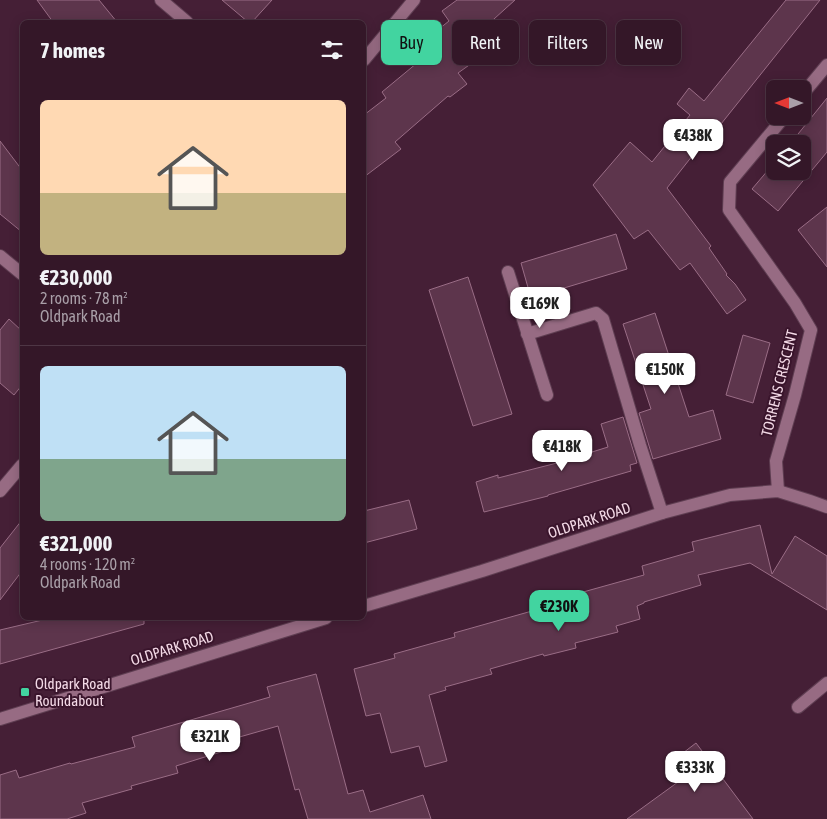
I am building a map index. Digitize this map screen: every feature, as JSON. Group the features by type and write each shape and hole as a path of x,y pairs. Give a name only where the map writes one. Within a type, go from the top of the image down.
{"street":[{"path":"161,0 185,20"},
{"path":"366,58 414,0"},
{"path":"811,84 827,65"},
{"name":"TORRENS CRESCENT","path":"778,125 730,182 729,210 795,303 811,330 776,461 778,491"},
{"path":"0,256 20,272"},
{"path":"508,272 546,395"},
{"path":"528,334 596,313 603,319 662,514"},
{"path":"0,492 20,467"},
{"name":"OLDPARK ROAD","path":"366,605 662,514 730,495 778,491 827,507"},
{"name":"OLDPARK ROAD","path":"0,719 320,620"},
{"path":"798,707 827,682"}],"building":[{"path":"37,0 99,0 115,20 52,20"},
{"path":"222,0 272,0 254,20 246,20"},
{"path":"457,0 515,0 493,20 452,20 452,65 469,65 458,73 467,84 450,97 448,96 395,142 401,149 366,175 366,113 386,98 382,92 415,65 442,65 442,27 449,21 442,11"},
{"path":"786,0 820,0 713,134 711,132 667,188 711,246 709,248 726,275 746,300 727,314 690,263 680,270 648,230 634,239 593,185 630,142 652,162 690,115 677,104 689,88 704,101"},
{"path":"827,98 827,152 811,171 811,135 797,135 805,125 811,125 811,118"},
{"path":"0,141 20,167 20,230 0,214"},
{"path":"766,173 766,180 804,180 778,211 752,189"},
{"path":"827,207 827,267 798,230"},
{"path":"616,234 627,269 531,298 521,263"},
{"path":"468,277 512,414 473,426 429,290"},
{"path":"655,313 689,417 713,410 721,439 653,459 639,413 651,409 623,324"},
{"path":"9,319 20,329 20,388 14,395 0,383 0,330"},
{"path":"743,335 770,343 753,403 726,395"},
{"path":"623,417 637,463 630,465 631,471 548,496 484,512 476,482 498,475 498,478 557,463 608,447 601,424"},
{"path":"409,500 417,529 366,542 366,511"},
{"path":"20,523 20,574 0,600 0,548"},
{"path":"760,525 772,574 795,536 827,556 827,610 750,563 698,575 701,585 644,602 637,606 640,619 616,626 618,632 575,643 576,648 544,656 543,654 490,669 492,674 445,687 446,690 429,695 447,761 425,767 419,746 391,753 380,713 366,716 354,669 395,658 394,654 455,637 454,633 532,611 531,608 644,575 642,566 694,551 692,542"},
{"path":"42,620 144,620 144,624 0,664 0,630"},
{"path":"316,674 348,794 363,790 370,812 423,795 431,819 308,819 299,789 295,790 278,726 222,742 224,751 176,766 178,773 131,786 132,789 82,803 86,813 67,819 0,819 0,775 16,770 19,778 135,747 132,737 270,697 267,687"},
{"path":"696,743 753,819 627,819 678,782 666,766"}],"place":[{"name":"Oldpark Road Roundabout","path":"25,692"}]}
